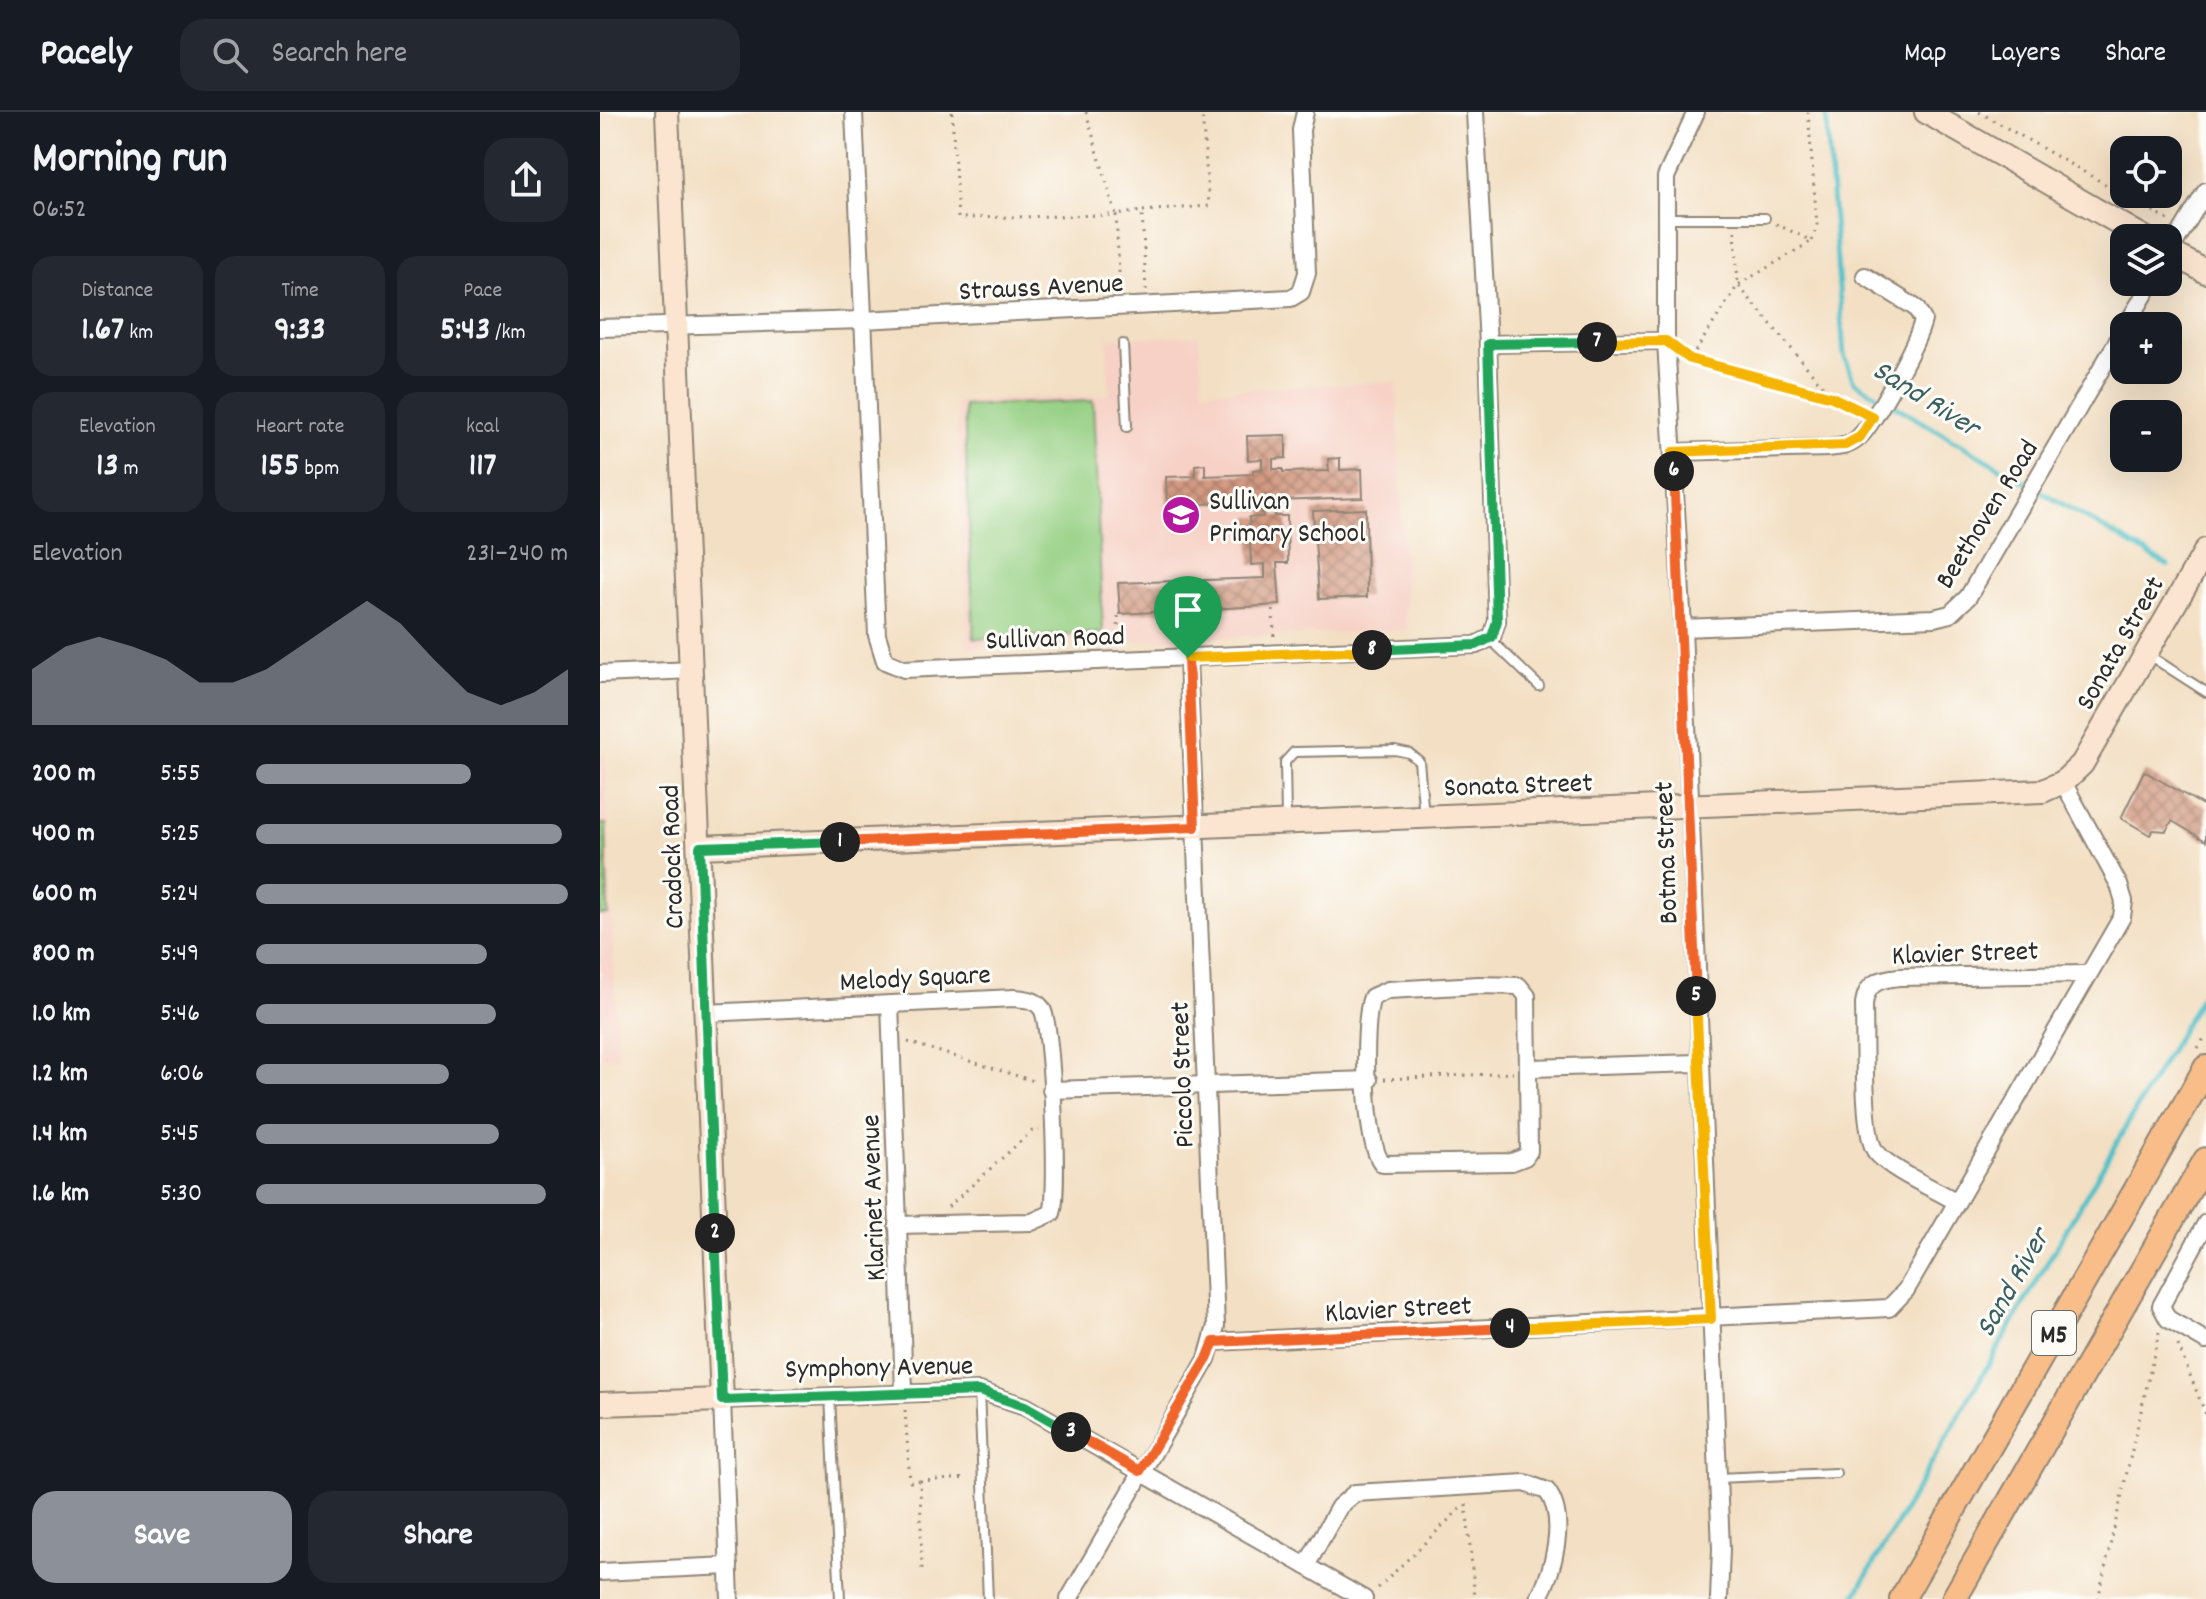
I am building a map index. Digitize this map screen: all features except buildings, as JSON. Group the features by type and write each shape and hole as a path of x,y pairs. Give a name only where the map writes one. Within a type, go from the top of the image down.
{"main road":[{"name":"M5","path":"1902,1599 2206,1068"},
{"name":"M5","path":"1954,1599 2206,1160"}],"street":[{"name":"Cradock Road","path":"667,112 730,1599"},
{"name":"Sullivan Road","path":"854,112 877,635 885,661 904,669 1476,645 1490,639"},
{"name":"Strauss Avenue","path":"600,328 863,320 1282,299 1301,292 1307,273 1301,130 1305,112"},
{"path":"1475,112 1488,344 1497,621 1490,639"},
{"name":"Botma Street","path":"1696,112 1670,164 1664,192 1666,341 1683,628 1719,1599"},
{"path":"1926,112 2121,224"},
{"path":"2182,231 2206,191"},
{"path":"2182,259 2206,272"},
{"path":"1673,452 1839,447 1860,437 1921,328 1921,313 1865,276"},
{"path":"1488,344 1666,341"},
{"name":"Beethoven Road","path":"1683,628 1934,618 1950,614 1968,597 2110,354"},
{"name":"Sonata Street","path":"700,847 2032,792 2063,782 2082,764 2203,555"},
{"name":"Piccolo Street","path":"1069,1599 1214,1342 1215,1282 1188,658"},
{"path":"600,674 693,670"},
{"name":"Klavier Street","path":"1214,1342 1889,1308 1906,1290 2118,923 2124,901 2119,885 2063,782"},
{"name":"Klavier Street","path":"1955,1201 1883,1158 1872,1147 1867,1111 1866,991 1882,979 1899,977 2086,974"},
{"path":"1519,986 1527,996 1531,1144 1525,1157 1512,1162 1383,1164 1374,1152 1369,1080 1367,1013 1372,997 1388,990 1519,986"},
{"name":"Melody Square","path":"706,1013 1014,998 1034,1002 1041,1007 1046,1026 1051,1090 1055,1200 1049,1217 1025,1223 897,1225"},
{"name":"Klarinet Avenue","path":"890,1004 904,1391"},
{"path":"1531,1068 1698,1063"},
{"path":"1051,1090 1369,1080"},
{"path":"2206,1223 2163,1299 2162,1311 2168,1319 2206,1341"},
{"name":"Symphony Avenue","path":"600,1404 904,1391 979,1391 1025,1406 1306,1566 1370,1595"},
{"path":"1306,1566 1339,1507 1355,1493 1525,1483 1540,1487 1551,1495 1556,1552 1538,1599"},
{"path":"600,1572 729,1566"}],"lane":[{"path":"1665,218 1765,218"},
{"path":"1123,344 1127,427"},
{"path":"1490,639 1539,686"},
{"path":"2146,653 2206,692"},
{"path":"1286,823 1285,762 1294,752 1395,750 1409,753 1419,761 1424,817"},
{"path":"979,1391 988,1599"},
{"path":"830,1394 840,1599"},
{"path":"1716,1478 1836,1473"}],"path":[{"path":"952,112 958,218 1116,215 1209,206 1202,112"},
{"path":"1086,112 1116,215 1120,307"},
{"path":"1690,359 1738,285 1812,241 1817,225 1808,112"},
{"path":"1979,112 2173,223"},
{"path":"1142,211 1146,306"},
{"path":"1735,218 1738,285 1832,397"},
{"path":"1765,218 1812,241"},
{"path":"1666,341 1690,359 1876,411"},
{"path":"1273,610 1274,634"},
{"path":"1118,616 1118,640"},
{"path":"891,1042 909,1042 1030,1079 1051,1090"},
{"path":"1369,1080 1522,1073 1531,1068"},
{"path":"942,1224 943,1211 1032,1131 1052,1130"},
{"path":"2168,1319 2206,1415"},
{"path":"2098,1599 2156,1337 2168,1319"},
{"path":"904,1391 910,1482 983,1478"},
{"path":"920,1481 922,1570"},
{"path":"1467,1486 1475,1599"},
{"path":"1370,1595 1466,1504"}],"shaded area":[{"name":"Sullivan Primary School","path":"1199,335 1203,391 1396,382 1407,630 967,648 956,401 1109,395 1107,339"},
{"path":"600,755 605,755 618,1057 600,1058"}],"green space":[{"path":"1093,401 1103,633 974,639 964,406"},
{"path":"600,824 606,824 608,915 600,915"}],"waterway":[{"name":"Sand River","path":"1826,112 1844,355 1854,382 2168,566"},
{"name":"Sand River","path":"1853,1599 2206,988"}],"place":[{"name":"Sullivan Primary School","path":"1181,515"}],"route":[{"path":"1666,341 1690,359 1832,397 1873,417 1860,437 1839,447 1673,452 1711,1319 1214,1342 1140,1471 1025,1406 993,1393 904,1391 722,1400 700,847 1195,827 1188,658 1476,645 1492,637 1497,621 1488,344 1666,341"}]}
